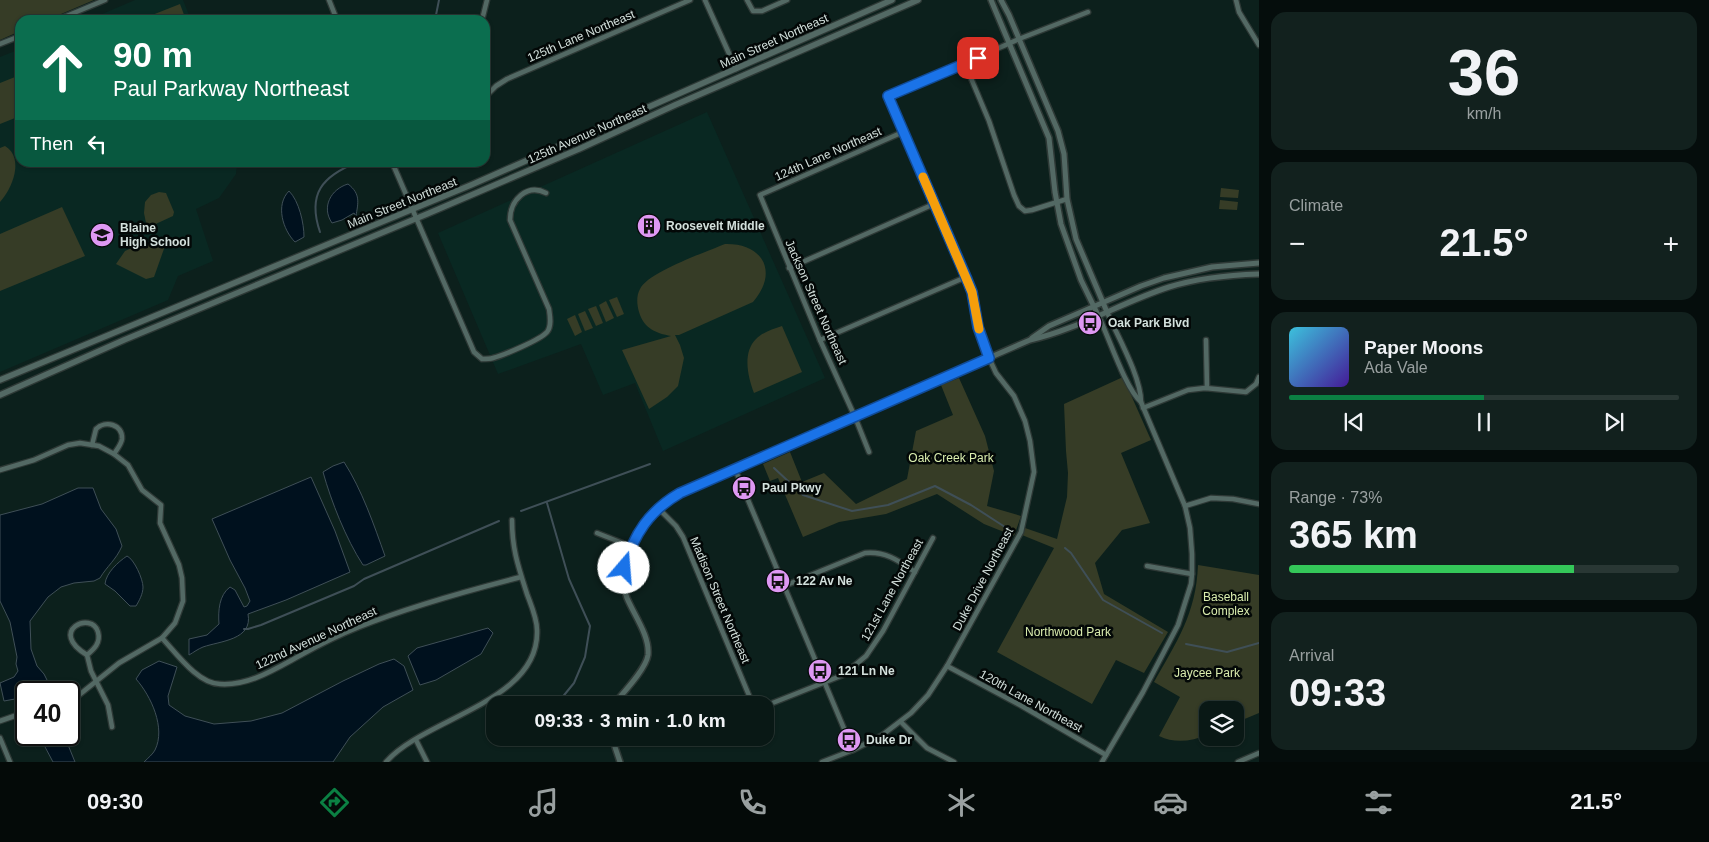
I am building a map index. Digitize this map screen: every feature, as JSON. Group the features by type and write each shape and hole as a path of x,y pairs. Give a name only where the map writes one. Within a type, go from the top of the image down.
{"main road":[{"name":"Main Street Northeast","path":"0,380 224,289 412,209 892,0"},
{"name":"Main Street Northeast","path":"765,67 918,0"},
{"name":"125th Avenue Northeast","path":"416,219 765,67"},
{"name":"Main Street Northeast","path":"0,395 124,340 416,219"}],"street":[{"path":"69,15 105,0"},
{"path":"329,0 335,15"},
{"path":"483,15 487,0"},
{"name":"125th Lane Northeast","path":"490,91 507,79 690,0"},
{"path":"706,0 736,69"},
{"path":"747,0 753,11 762,11 788,0"},
{"path":"991,0 1050,138 1057,202 1068,247 1093,307 1129,384 1143,408 1185,506 1190,528 1192,554 1191,584 1178,625 1102,762"},
{"path":"1001,0 1058,130 1064,154 1067,200 1076,239 1137,380 1141,394 1140,402"},
{"path":"1236,0 1238,12 1259,45"},
{"path":"1067,200 1025,211 1019,206 989,121 965,64 1019,39 1088,12"},
{"path":"0,44 15,38"},
{"name":"Duke Drive Northeast","path":"822,762 853,750 881,736 901,722 928,695 947,666 1021,532 1034,472 1025,421 1014,396 996,373 989,358 978,327 972,292 888,96 965,64"},
{"name":"124th Lane Northeast","path":"760,195 903,132"},
{"path":"394,167 474,352 482,359 492,358 536,340 547,332 550,322 548,309 510,220 512,205 524,193 540,190 546,194"},
{"name":"Jackson Street Northeast","path":"760,195 789,268 855,417 868,452"},
{"path":"789,268 934,204"},
{"path":"1030,340 1049,326 1141,286 1187,272 1212,267 1259,264"},
{"path":"620,696 641,671 648,657 644,637 626,596 623,582 624,568 630,546 647,520 669,500 690,488 1030,340 1054,334 1154,293 1190,282 1223,276 1259,274"},
{"path":"820,340 966,277"},
{"path":"1206,340 1208,388"},
{"path":"1143,408 1179,392 1208,388 1246,392 1256,384 1259,377"},
{"path":"92,445 96,429 103,424 112,424 120,430 121,435 120,445 114,454"},
{"path":"0,470 34,460 68,445 80,443 92,445 104,448 128,465 142,490 160,505 160,523 179,566 184,591 175,623 162,638 119,663 80,693"},
{"path":"735,469 853,750"},
{"path":"1185,506 1211,498 1259,504"},
{"name":"Madison Street Northeast","path":"658,508 676,526 683,537 749,696"},
{"path":"386,762 392,754 499,693 522,674 529,664 536,646 538,630 512,545 512,520"},
{"path":"597,533 630,546"},
{"name":"121st Lane Northeast","path":"774,702 843,675 866,656 883,631 933,538"},
{"path":"784,586 865,553 887,554 915,572"},
{"path":"1147,566 1192,574"},
{"name":"122nd Avenue Northeast","path":"162,638 199,676 218,684 231,684 263,675 356,628 387,616 456,594 521,577"},
{"path":"87,655 96,647 99,634 96,628 82,622 71,632 70,638 72,644 87,655 88,663 108,705 112,727"},
{"name":"120th Lane Northeast","path":"947,666 1020,705 1106,755"},
{"path":"0,721 15,716"},
{"path":"901,722 927,748 954,762"},
{"path":"0,738 10,762"},
{"path":"416,740 427,762"},
{"path":"615,746 620,762"},
{"path":"1238,762 1259,753"}],"shaded area":[{"path":"135,0 183,0 189,15 100,15"},
{"name":"Blaine High School","path":"15,51 15,167 237,167 236,174 219,198 196,209 213,261 178,276 168,300 0,372 0,57"},
{"path":"707,112 825,378 663,451 635,383 603,395 581,344 498,374 438,233"}],"green space":[{"path":"0,0 94,0 59,15 15,15 15,33 0,40"},
{"path":"180,4 184,15 152,15"},
{"path":"15,77 15,118 0,124 0,83"},
{"path":"5,146 11,151 15,166 12,182 0,202 0,148"},
{"path":"1221,188 1239,190 1238,198 1220,197"},
{"path":"159,192 166,193 174,212 173,216 147,228 144,213 145,202 151,195"},
{"path":"1220,200 1238,202 1237,210 1219,209"},
{"path":"62,207 85,256 0,291 0,234"},
{"path":"144,242 165,246 154,277 146,279 116,264 125,251"},
{"path":"725,244 749,248 763,261 766,270 761,291 753,302 679,335 675,335 684,358 678,386 667,397 649,409 622,350 671,336 651,329 641,318 637,298 640,289 645,283 665,269"},
{"path":"617,297 624,314 617,317 609,300"},
{"path":"606,301 614,318 606,322 599,305"},
{"path":"596,306 603,323 596,326 588,309"},
{"path":"585,311 593,328 585,331 578,314"},
{"path":"575,315 582,332 575,336 567,319"},
{"path":"782,326 802,372 754,393 748,373 749,351 756,339 768,331"},
{"name":"Northwood Park","path":"1123,377 1151,440 1121,453 1150,523 1122,530 1095,563 1104,594 1168,632 1144,673 1116,660 1092,704 997,652 1054,548 1022,535 1025,528 1057,539 1067,497 1068,473 1064,404"},
{"name":"Oak Creek Park","path":"959,378 985,436 994,471 987,506 1021,516 1014,536 984,524 937,494 886,514 839,522 803,537 778,478 770,481 763,464 790,452 802,482 824,473 856,504 907,479 916,431 953,415 941,385"},
{"name":"Jaycee Park","path":"1198,565 1259,575 1259,713 1244,719 1244,701 1199,701 1199,738 1177,741 1159,736 1180,697 1154,682 1184,626 1194,598"}],"water":[{"path":"348,184 357,195 356,216 354,213 332,223 327,211 330,199 337,190"},
{"path":"289,191 298,206 303,225 304,237 295,242 287,231 282,217 282,203"},
{"path":"344,462 362,496 385,556 366,565 363,565 345,532 323,472"},
{"path":"311,477 335,531 350,572 286,600 248,614 248,623 240,634 226,641 203,647 189,655 189,639 207,635 219,624 221,599 226,590 230,587 235,590 244,607 250,601 212,519"},
{"path":"78,488 93,488 101,509 116,529 122,546 100,578 94,581 74,583 61,587 48,597 30,621 31,649 37,666 48,681 15,681 15,699 4,701 0,683 14,677 18,671 10,622 0,601 0,515 42,504"},
{"path":"127,556 135,565 143,583 140,600 136,606 130,606 105,584 110,572"},
{"path":"488,628 493,633 481,654 436,680 420,685 408,656 417,648"},
{"path":"394,659 404,666 413,690 383,707 350,737 333,762 144,762 155,750 159,732 152,703 136,679 142,670 159,661 177,667 168,696 169,705 185,716 214,724 251,721 282,713 343,681"},
{"path":"45,746 68,746 75,762 53,762"}],"waterway":[{"path":"436,15 439,0"},
{"path":"320,232 316,219 315,207 317,197 327,180 345,167"},
{"path":"521,511 650,464"},
{"path":"774,468 803,495 852,511 888,505 935,486 971,505 1005,527"},
{"path":"547,503 569,579 590,626 585,657 574,683 563,696"},
{"path":"244,629 261,625 354,586 364,579 499,521"},
{"path":"1065,548 1071,553 1103,600 1162,633"},
{"path":"1186,644 1227,652 1259,643"}],"slow traffic":[{"path":"923,177 972,292 979,329"}],"place":[{"name":"Roosevelt Middle","path":"649,226"},
{"name":"Blaine High School","path":"102,235"},
{"name":"Oak Park Blvd","path":"1090,323"},
{"name":"Paul Pkwy","path":"744,488"},
{"name":"122 Av Ne","path":"778,581"},
{"name":"121 Ln Ne","path":"820,671"},
{"name":"Duke Dr","path":"849,740"}],"route":[{"path":"624,568 630,546 647,520 658,508 680,493 989,358 978,327 972,292 888,96 978,58"}],"park label":[{"name":"Baseball Complex","path":"1226,604"}]}
